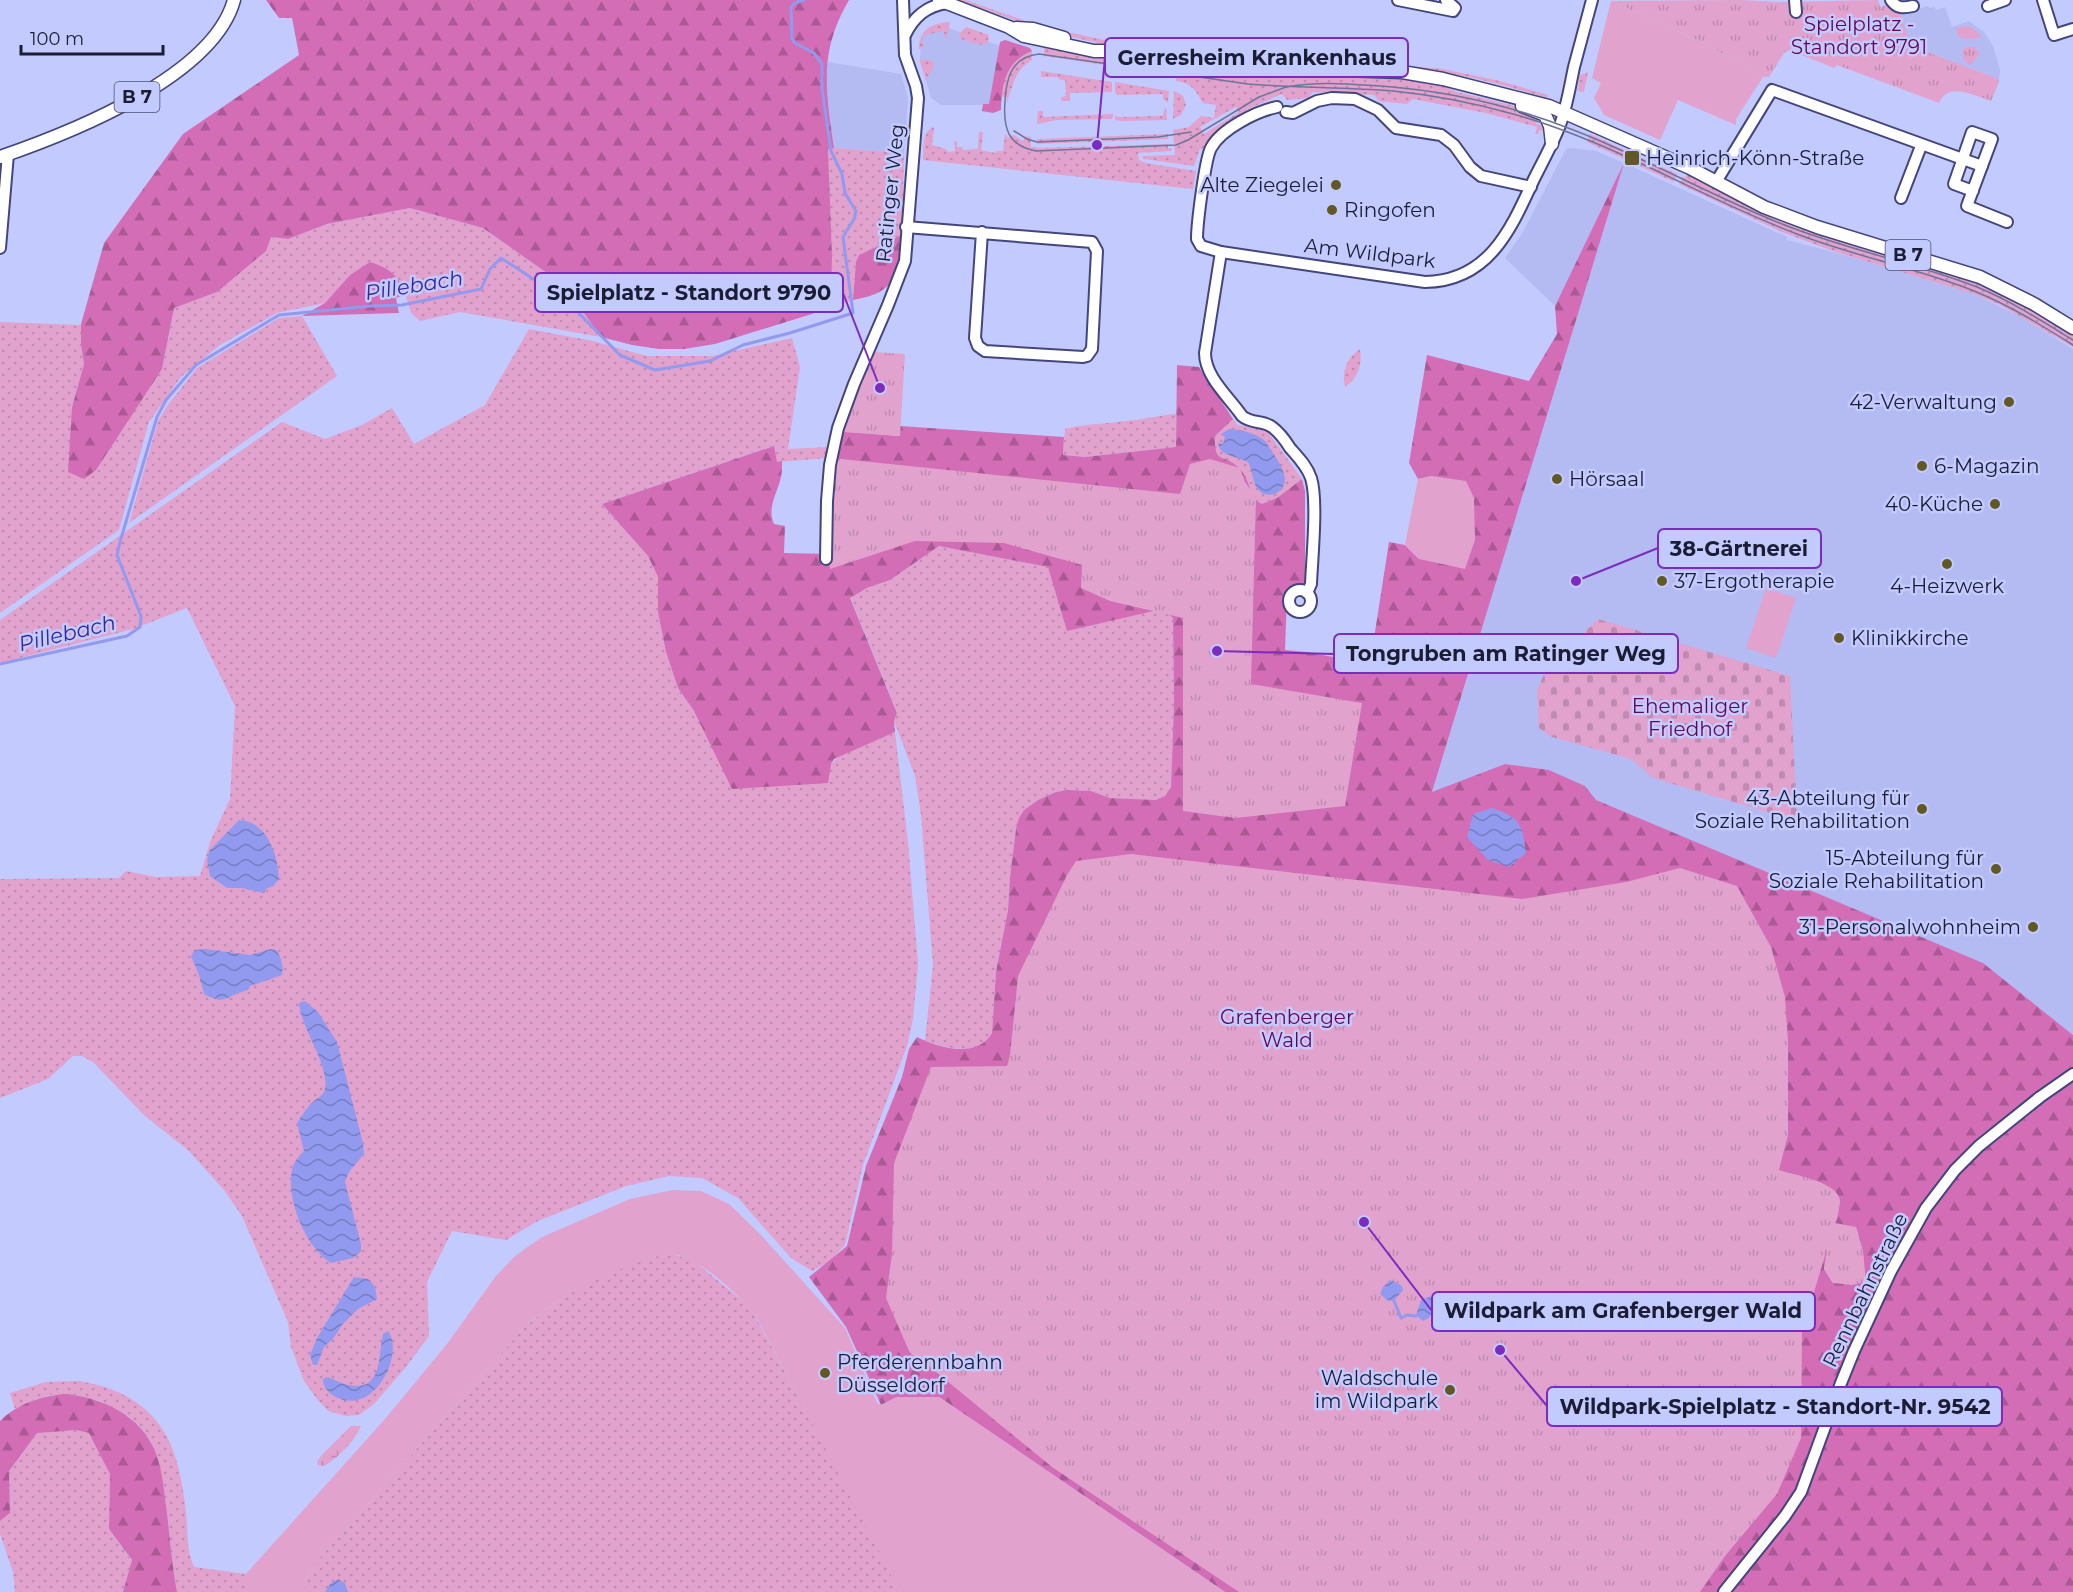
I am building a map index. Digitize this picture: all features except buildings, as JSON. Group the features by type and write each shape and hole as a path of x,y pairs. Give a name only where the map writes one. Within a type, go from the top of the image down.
{"main road":[{"name":"B 7","path":"4,156 96,120 170,75 192,59 215,37 226,20 234,0"},
{"name":"B 7","path":"943,2 1009,27 1033,29 1111,51 1202,65 1402,72 1443,79 1549,106 1690,168 1764,207 1810,224 1980,277 2034,304 2073,328"},
{"name":"B 7","path":"1502,94 1510,103 1545,116 1550,126 1552,144"}],"street":[{"name":"Ratinger Weg","path":"826,560 830,465 838,429 854,384 905,261 918,98 905,56 903,0"},
{"path":"1401,0 1453,11 1455,8 1446,0"},
{"path":"1564,111 1592,0"},
{"path":"1795,0 1796,12"},
{"path":"1892,0 1895,6 1900,8 1913,6"},
{"path":"1988,6 2005,0"},
{"path":"2043,0 2054,35 2073,29"},
{"path":"905,35 910,25 922,12 943,2"},
{"path":"1716,182 1772,90 1921,146 1982,166"},
{"name":"Am Wildpark","path":"1531,187 1481,176 1441,135 1396,128 1378,110 1355,99 1332,98 1317,101 1293,113 1281,109 1254,114 1227,132 1211,148 1197,239 1201,246 1221,252 1425,282 1441,281 1469,271 1492,254 1506,236 1531,187 1552,144 1564,111"},
{"path":"1973,191 1954,184 1972,132 1992,139 1973,191 1967,206 2007,222"},
{"path":"1901,198 1921,146"},
{"path":"0,248 4,156"},
{"path":"906,227 982,232 1088,241 1094,244 1097,251 1092,349 1087,356 985,351 978,346 975,338 982,232"},
{"path":"1221,252 1205,353 1206,365 1242,416 1250,421 1273,427 1306,467 1310,476 1313,487 1311,584 1306,592"},
{"name":"Rennbahnstraße","path":"1724,1592 1785,1516 1801,1492 1840,1383 1891,1271 1926,1208 1955,1170 1979,1146 2040,1097 2073,1074"}],"shaded area":[{"path":"1928,6 1936,10 1945,7 1952,27 1969,21 1984,32 1993,46 2000,70 1999,79 1910,46 1901,14"},
{"path":"949,28 1000,46 990,105 941,105 931,98 920,60 922,35"},
{"path":"828,62 901,74 908,98 904,153 834,148 825,77"},
{"path":"1566,149 1596,151 1787,237 1787,240 1974,294 2017,315 2073,349 2073,1035 1983,963 1595,800 1585,786 1549,770 1505,764 1432,793 1622,169 1555,306 1505,258 1523,232"}],"green space":[{"path":"266,0 849,0 832,37 827,72 834,148 828,149 832,255 831,308 715,344 684,349 659,349 632,345 601,337 572,296 554,278 483,228 410,208 327,224 288,239 271,237 266,251 217,292 174,308 162,369 96,470 84,479 68,472 72,407 84,364 81,324 104,243 183,134 299,55 292,18 279,18"},
{"path":"958,0 965,0 1041,26 1041,29"},
{"name":"Spielplatz - Standort 9791","path":"1878,0 1880,7 1887,5 1888,8 1900,13 1911,46 1999,79 1999,82 1991,101 1955,91 1943,96 1939,103 1837,65 1834,68 1789,50 1784,53 1769,77 1763,77 1704,43 1611,1 1781,2"},
{"path":"1611,1 1704,43 1763,77 1736,119 1736,125 1678,100 1660,140 1604,115 1594,98 1601,83 1592,78"},
{"path":"950,22 947,38 945,38 944,31 923,35 923,48 919,49 921,37 927,29 937,24"},
{"path":"1970,26 1982,36 1964,39 1958,36 1956,28"},
{"path":"966,27 989,35 988,42 981,45 961,39 959,34"},
{"path":"1049,28 1127,45 1203,57 1344,60 1443,69 1500,81 1548,95 1547,98 1472,78 1396,66 1242,62 1173,56 1083,40 1048,31"},
{"path":"1005,40 1030,48 1032,51 1016,61 1007,74 1002,91 1001,110 993,113 982,111 983,104 989,104 1000,42"},
{"path":"1044,44 1212,71 1363,75 1439,84 1457,92 1511,105 1539,115 1536,124 1547,127 1547,132 1540,130 1538,134 1535,134 1537,127 1486,113 1413,99 1407,104 1379,101 1374,95 1313,92 1308,98 1287,100 1282,94 1248,109 1216,134 1206,150 1200,149 1194,166 1144,159 1142,156 1175,155 1173,130 1189,127 1201,116 1214,118 1216,105 1203,103 1189,85 1176,81 1176,78 1166,78 1166,74 1044,56","holes":["1236,107 1239,112 1204,134 1200,127"]},
{"path":"1966,47 1974,47 1980,53 1971,65 1965,62 1962,51"},
{"path":"1032,51 1032,60 1018,73 1007,103 1007,97 1001,97 1006,75 1018,58"},
{"path":"932,60 934,65 926,80 920,61"},
{"path":"1041,71 1112,82 1112,92 1070,93 1070,101 1061,101 1061,97 1066,96 1065,80 1060,80 1058,77 1041,77"},
{"path":"1588,72 1584,92 1578,91 1580,75"},
{"path":"1115,82 1169,91 1168,103 1163,99 1163,94 1117,95"},
{"path":"1174,91 1183,96 1186,105 1181,115 1173,119"},
{"path":"1166,107 1167,120 1115,120 1115,116 1163,116"},
{"path":"1038,111 1043,111 1043,117 1113,114 1112,119 1057,120 1037,124"},
{"path":"934,127 932,145 946,149 948,152 955,151 954,141 957,142 957,147 962,147 963,150 978,149 979,132 983,132 981,150 995,153 1003,151 1005,134 1008,138 1014,135 1023,141 1026,136 1031,137 1031,147 1038,148 1168,144 1168,148 1172,151 1138,153 1139,160 1196,171 1193,189 923,160 925,136"},
{"path":"1168,134 1168,139 1037,144 1037,139"},
{"path":"1590,134 1677,174 1674,182 1587,142"},
{"path":"828,149 904,153 902,235 859,255 856,262 853,300 831,308 832,255"},
{"name":"Grafenberger Wald","path":"1624,163 1432,792 1505,764 1549,770 1585,786 1596,800 1983,963 2073,1035 2073,1592 1225,1592 939,1397 897,1397 881,1405 846,1327 809,1277 847,1246 866,1166 902,1077 909,1049 917,1037 936,1045 967,1049 985,1041 992,1033 996,972 1008,910 1016,829 1024,810 1038,800 1056,792 1068,790 1091,791 1110,798 1156,800 1165,796 1171,787 1174,704 1173,618 1162,609 1067,631 1048,567 939,546 890,580 867,588 850,598 897,713 894,721 895,732 834,759 828,783 732,789 694,711 678,688 666,652 658,612 658,577 648,556 602,504 774,446 777,462 782,461 782,469 771,513 774,524 785,526 784,553 829,554 828,501 840,431 899,436 900,426 1064,437 1063,455 1085,457 1176,447 1177,365 1199,367 1233,419 1215,436 1216,451 1218,455 1242,471 1253,499 1262,504 1277,498 1302,479 1305,491 1305,583 1287,595 1285,650 1370,664 1389,542 1405,545 1419,559 1432,476 1418,479 1409,463 1427,355 1529,381 1557,334 1555,306","holes":["1856,1227 1863,1252 1864,1268 1833,1283 1824,1269 1828,1249"]},
{"path":"1687,174 1729,197 1790,224 1985,286 2073,335 2073,347 2000,305 1974,294 1833,251 1782,232 1679,184 1683,176 1685,178"},
{"path":"410,208 483,228 554,278 572,296 601,337 460,312 420,321 411,313 402,282 350,275 325,303 277,313 220,345 181,377 149,422 119,530 0,613 0,322 81,325 84,364 72,407 141,400 162,369 174,308 217,292 271,237 288,239 327,224"},
{"path":"902,235 898,266 892,280 878,293 853,300 856,262 859,255"},
{"path":"370,262 388,270 400,283 405,295 396,298 399,313 302,316 325,303 350,275"},
{"path":"302,316 337,376 129,523 158,421 197,368 279,318"},
{"path":"529,329 593,341 646,356 712,356 792,338 800,367 788,449 830,447 828,458 777,462 773,446 602,504 648,556 658,577 658,612 666,652 678,688 694,711 831,764 839,756 895,732 908,842 918,964 913,1019 907,1046 863,1165 845,1245 829,1262 812,1271 791,1258 738,1198 702,1178 669,1176 626,1186 538,1221 506,1240 452,1231 427,1282 429,1336 374,1404 359,1415 346,1416 328,1411 304,1381 291,1347 288,1322 242,1216 224,1190 188,1150 145,1116 93,1062 82,1056 73,1056 48,1079 0,1098 0,879 119,878 126,871 156,877 200,876 210,842 230,799 235,706 187,608 133,629 0,663 0,620 282,422 325,439 362,425 392,408 414,444 485,405"},
{"path":"1360,349 1358,370 1354,379 1345,387 1346,365"},
{"path":"874,352 905,354 900,436 842,432"},
{"path":"1176,414 1176,447 1085,457 1063,455 1065,429"},
{"path":"1233,419 1238,425 1267,431 1302,479 1277,498 1262,504 1253,499 1227,460 1218,456 1215,451 1215,436"},
{"path":"832,458 1180,494 1190,464 1210,459 1240,468 1245,482 1256,497 1251,684 1362,703 1345,806 1235,818 1183,811 1183,618 1110,601 1081,588 1082,565 1004,543 915,541 830,569 828,553"},
{"path":"1432,476 1466,481 1474,498 1475,540 1465,569 1419,559 1405,545 1418,479"},
{"path":"939,546 1048,567 1162,609 1173,618 1174,704 1171,787 1165,797 1156,800 1110,798 1091,791 1068,790 1056,792 1038,800 1024,810 1016,829 1008,910 996,972 992,1033 986,1041 979,1045 962,1049 925,1041 933,965 921,815 915,776 894,721 897,712 850,597 890,580"},
{"path":"1766,588 1796,598 1776,658 1746,648"},
{"name":"Ehemaliger Friedhof","path":"1598,619 1790,676 1797,818 1774,814 1653,778 1631,759 1552,737 1539,728 1537,691 1545,671"},
{"path":"1131,854 1522,899 1626,882 1680,868 1737,886 1771,947 1785,997 1788,1041 1788,1135 1779,1170 1824,1184 1838,1194 1840,1206 1835,1223 1856,1227 1863,1252 1866,1282 1852,1285 1833,1283 1824,1269 1827,1249 1802,1332 1801,1438 1777,1494 1725,1556 1700,1592 1239,1592 1052,1467 909,1351 886,1298 892,1254 894,1163 931,1067 1007,1066 1018,976 1067,875 1076,861"},
{"name":"Pferderennbahn Düsseldorf","path":"673,1190 701,1191 729,1204 759,1233 845,1328 877,1403 881,1405 897,1397 939,1397 1225,1592 900,1592 757,1318 732,1290 708,1271 685,1258 669,1255 658,1256 616,1271 587,1284 546,1309 522,1330 317,1561 301,1592 246,1592 246,1574 385,1419 447,1344 496,1276 515,1256 542,1237 630,1199"},
{"path":"663,1255 675,1255 693,1260 751,1308 900,1592 301,1592 317,1561 522,1330 553,1305 588,1283 625,1266"},
{"path":"80,1381 120,1393 137,1403 162,1428 176,1459 180,1476 186,1512 188,1547 194,1567 246,1574 246,1592 177,1592 151,1442 128,1416 100,1401 76,1395 51,1395 15,1409 10,1393 46,1382"},
{"path":"67,1394 94,1400 119,1411 140,1428 149,1439 162,1474 177,1592 123,1592 132,1560 109,1529 110,1474 89,1433 76,1430 37,1433 9,1471 10,1513 0,1521 0,1421 14,1410 31,1402 49,1396"},
{"path":"351,1426 361,1426 350,1443 330,1462 324,1466 318,1465 317,1462 321,1456"},
{"path":"76,1430 90,1433 110,1474 109,1529 132,1561 123,1592 15,1592 13,1572 0,1534 0,1521 10,1513 9,1471 37,1432"}],"water":[{"path":"1229,429 1249,432 1266,442 1281,465 1284,475 1284,485 1278,492 1269,495 1260,492 1255,485 1248,462 1230,456 1219,448 1218,443 1223,444 1225,436 1220,435"},
{"path":"1492,808 1514,819 1523,835 1526,853 1509,867 1488,860 1467,837 1473,814"},
{"path":"239,820 257,826 264,833 273,850 279,879 264,893 242,888 227,888 210,876 207,861 209,851"},
{"path":"205,949 250,955 271,949 276,950 282,962 282,975 250,986 248,990 223,1000 212,998 204,994 191,956 195,950"},
{"path":"305,1001 318,1012 337,1042 363,1143 364,1154 349,1172 345,1182 361,1251 353,1258 331,1263 313,1246 305,1233 291,1191 293,1166 304,1151 297,1123 308,1107 324,1092 326,1083 320,1060 301,1013 299,1003"},
{"path":"354,1277 368,1279 375,1287 377,1299 358,1309 342,1325 333,1339 324,1347 317,1365 313,1365 310,1355 317,1338"},
{"path":"1390,1280 1401,1285 1403,1290 1394,1301 1387,1300 1380,1294"},
{"path":"1439,1293 1446,1298 1446,1304 1440,1312 1433,1310 1429,1318 1423,1321 1416,1315 1421,1300"},
{"path":"388,1331 393,1353 383,1380 374,1391 363,1398 350,1401 328,1392 323,1382 323,1379 327,1377 346,1384 360,1386 368,1383 377,1370 383,1334"},
{"path":"338,1579 345,1583 348,1592 325,1592 330,1584"}],"waterway":[{"name":"Pillebach","path":"0,664 127,636 140,627 141,616 117,555 157,417 166,400 196,365 279,315 402,305 481,289 490,269 501,258 538,282 556,290 620,355 655,370 710,361 743,345 853,313 843,237 856,211 845,193 842,174 831,151 822,88 822,64 814,53 792,39 791,7 804,0"},
{"path":"1394,1301 1401,1318 1407,1315 1416,1316"}],"tram line":[{"path":"2073,340 2014,305 1977,287 1787,226 1576,131 1529,114 1480,101 1406,88 1333,84 1298,85 1286,87 1259,97 1176,145 1036,151 1019,145 1009,134 1005,120 1007,85 1016,64 1039,54 1248,84 1284,86 1302,87 1393,91 1484,106 1550,125 1586,139 1761,220 1797,234 1974,291 2012,309 2073,345"},
{"path":"1014,131 1037,142 1158,137 1191,132"}],"place":[{"name":"Gerresheim Krankenhaus","path":"1097,145"},
{"name":"Heinrich-Könn-Straße","path":"1632,158"},
{"name":"Alte Ziegelei","path":"1336,185"},
{"name":"Ringofen","path":"1332,210"},
{"name":"Spielplatz - Standort 9790","path":"880,388"},
{"name":"42-Verwaltung","path":"2009,402"},
{"name":"6-Magazin","path":"1922,466"},
{"name":"Hörsaal","path":"1557,479"},
{"name":"40-Küche","path":"1995,504"},
{"name":"4-Heizwerk","path":"1947,564"},
{"name":"38-Gärtnerei","path":"1576,581"},
{"name":"37-Ergotherapie","path":"1662,581"},
{"name":"Klinikkirche","path":"1839,638"},
{"name":"Tongruben am Ratinger Weg","path":"1217,651"},
{"name":"43-Abteilung für Soziale Rehabilitation","path":"1922,809"},
{"name":"15-Abteilung für Soziale Rehabilitation","path":"1996,869"},
{"name":"31-Personalwohnheim","path":"2033,927"},
{"name":"Wildpark am Grafenberger Wald","path":"1364,1222"},
{"name":"Wildpark-Spielplatz - Standort-Nr. 9542","path":"1500,1350"},
{"name":"Pferderennbahn Düsseldorf","path":"825,1373"},
{"name":"Waldschule im Wildpark","path":"1450,1390"}]}
